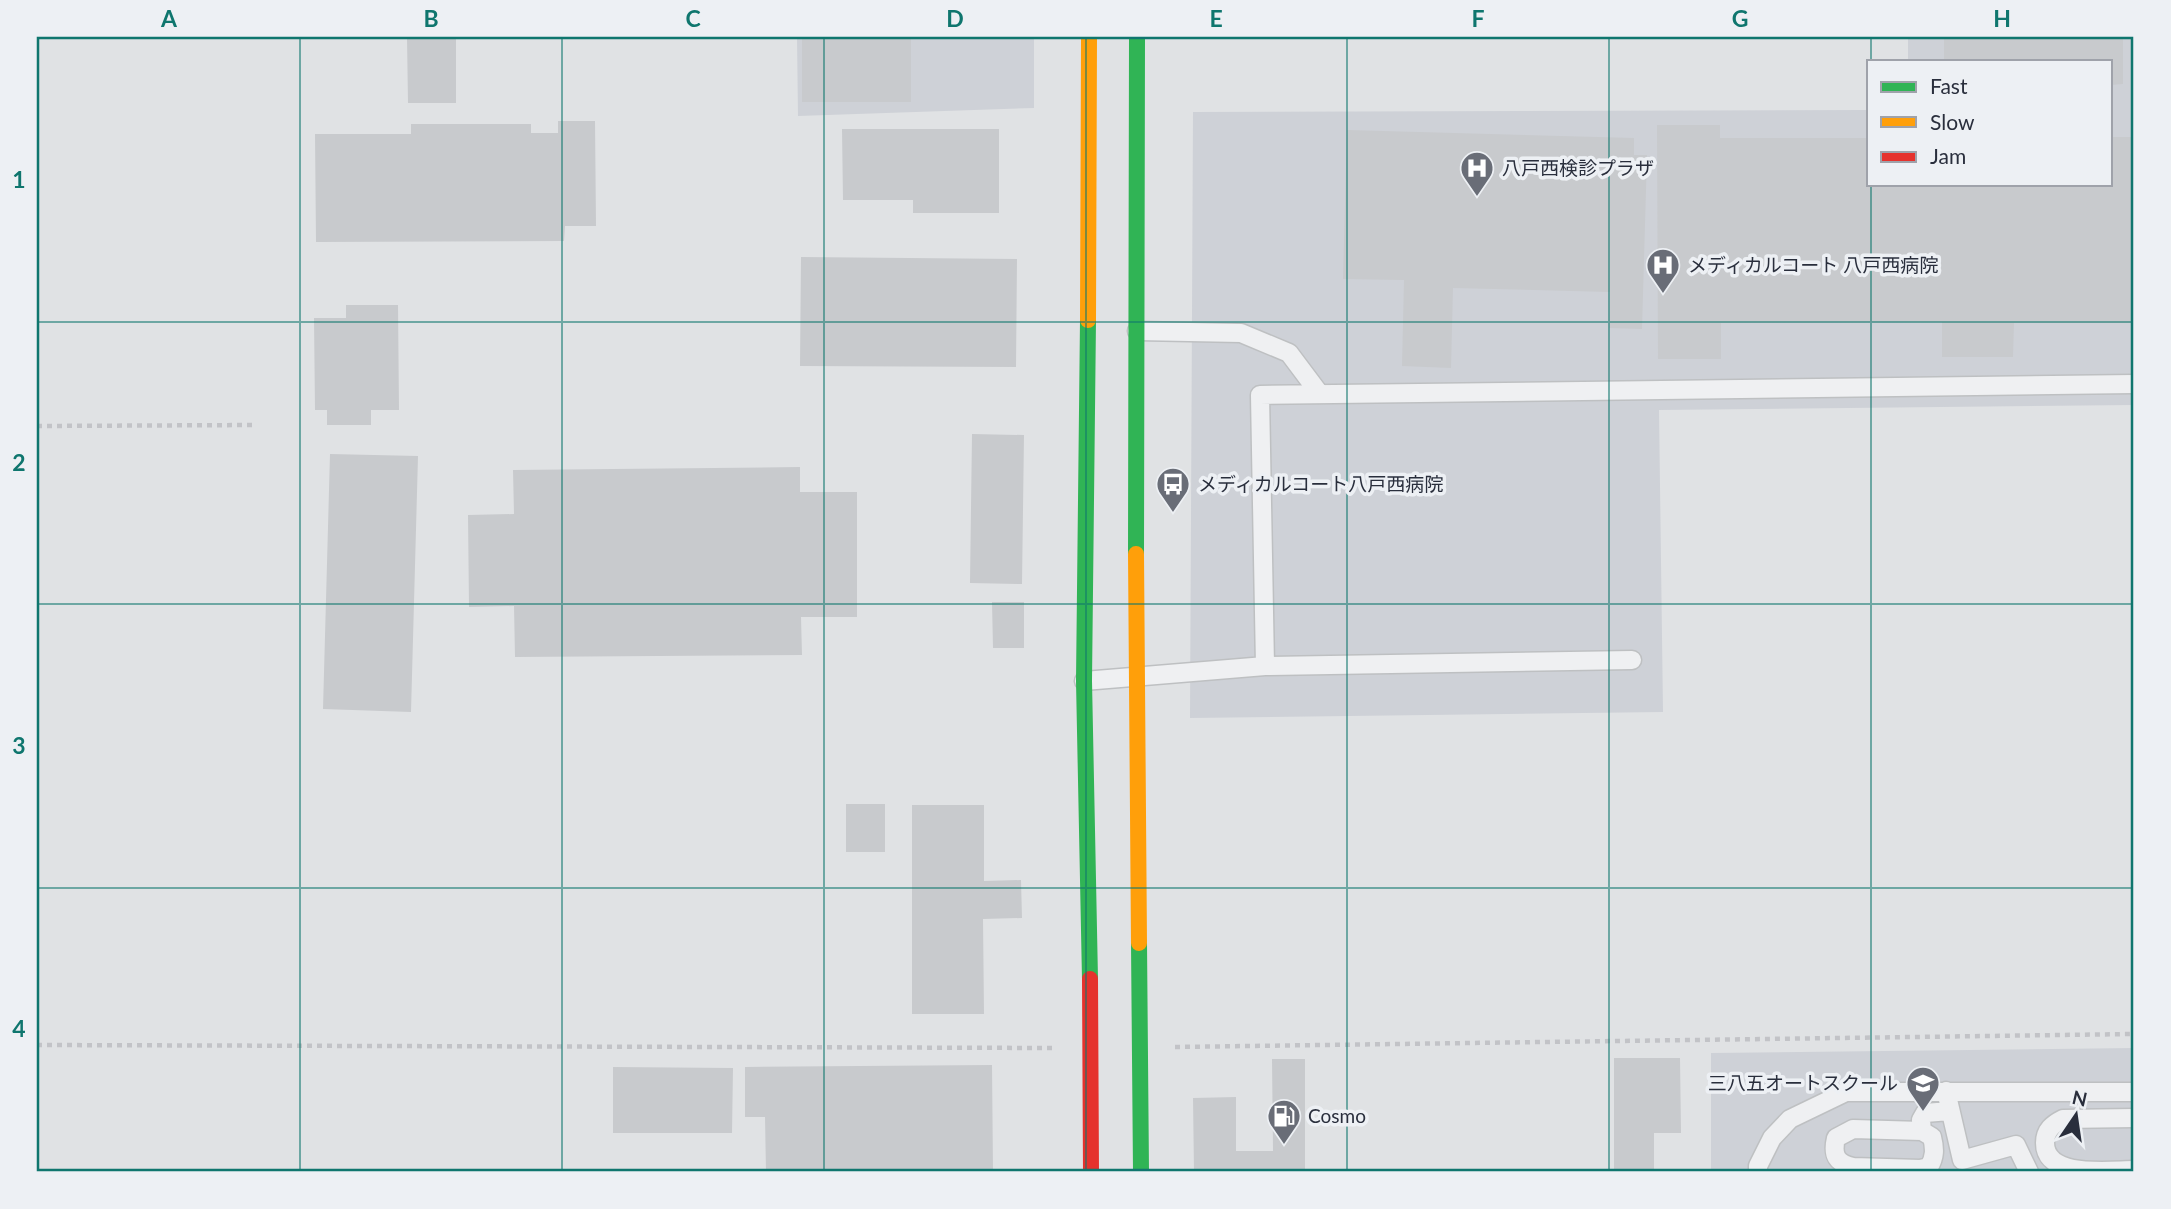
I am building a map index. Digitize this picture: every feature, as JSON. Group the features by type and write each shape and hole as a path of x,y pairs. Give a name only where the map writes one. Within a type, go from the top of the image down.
{"street":[{"path":"1089,37 1084,681 1091,1172"},
{"path":"1137,37 1136,677 1140,1172"}],"lane":[{"path":"1137,331 1241,333 1289,353 1319,393"},
{"path":"1265,666 1261,395 2134,384"},
{"path":"1084,681 1265,666 1632,660"},
{"path":"1946,1091 1962,1160 2016,1145 2029,1172"},
{"path":"1758,1172 1758,1166 1772,1138 1790,1119 1846,1092 2134,1091"},
{"path":"1922,1131 1921,1120 1925,1113 1950,1111"},
{"path":"2134,1118 2063,1119 2053,1124 2045,1142 2046,1153 2066,1169 2134,1170"},
{"path":"1853,1129 1922,1131 1932,1137 1935,1148 1934,1159 1929,1167 1920,1169 1843,1165 1833,1149 1836,1139 1853,1129"}],"path":[{"path":"37,426 257,425"},
{"path":"1139,1047 2134,1034"},
{"path":"37,1045 1091,1048"}],"shaded area":[{"path":"797,37 1034,37 1034,108 798,116"},
{"name":"メディカルコート 八戸西病院","path":"1908,37 2134,37 2134,405 1659,410 1663,712 1190,718 1193,112 1867,110 1867,186 2112,186 2112,60 1908,60"},
{"name":"三八五オートスクール","path":"2134,1048 2134,1172 1711,1172 1711,1053"}],"building":[{"path":"407,37 456,37 456,103 408,103"},
{"path":"802,37 911,37 911,102 802,102"},
{"path":"1944,37 2123,37 2123,84 2112,85 2112,60 1944,60"},
{"path":"558,121 595,121 596,226 565,226 564,241 316,242 315,134 411,134 411,124 531,124 531,133 558,133"},
{"path":"1657,125 1720,125 1720,138 1867,138 1867,186 2112,186 2112,137 2134,137 2134,323 2014,323 2013,357 1942,357 1942,322 1721,323 1721,359 1658,359"},
{"path":"842,129 999,129 999,213 913,213 913,200 843,200"},
{"path":"1347,130 1634,138 1634,155 1647,155 1642,329 1609,328 1610,292 1453,288 1451,368 1402,366 1404,280 1343,279"},
{"path":"801,257 1017,259 1016,367 800,366"},
{"path":"346,305 398,305 399,410 371,410 371,425 327,425 327,410 315,410 314,318 346,318"},
{"path":"972,434 1024,435 1022,584 970,583"},
{"path":"330,454 418,456 411,712 323,709"},
{"path":"800,467 800,492 857,492 857,617 801,617 802,655 515,657 514,606 469,607 468,515 514,514 513,470"},
{"path":"992,602 1024,602 1024,648 993,648"},
{"path":"846,804 885,804 885,852 846,852"},
{"path":"912,805 984,805 984,881 1021,880 1022,918 983,919 984,1014 912,1014"},
{"path":"1614,1058 1680,1058 1681,1133 1654,1133 1654,1172 1614,1172"},
{"path":"1272,1059 1305,1059 1305,1172 1194,1172 1193,1098 1236,1097 1236,1151 1273,1151"},
{"path":"992,1065 993,1172 766,1172 765,1117 745,1117 745,1067"},
{"path":"613,1067 733,1068 732,1133 613,1133"}],"traffic: fast":[{"path":"1136,554 1137,37"},
{"path":"1088,320 1084,681 1090,979"},
{"path":"1139,943 1141,1172"}],"traffic: slow":[{"path":"1088,320 1089,37"},
{"path":"1136,554 1139,943"}],"traffic: jam":[{"path":"1090,979 1091,1172"}],"place":[{"name":"八戸西検診プラザ","path":"1477,198"},
{"name":"メディカルコート 八戸西病院","path":"1663,295"},
{"name":"メディカルコート八戸西病院","path":"1173,514"},
{"name":"三八五オートスクール","path":"1923,1113"},
{"name":"Cosmo","path":"1284,1146"}]}
